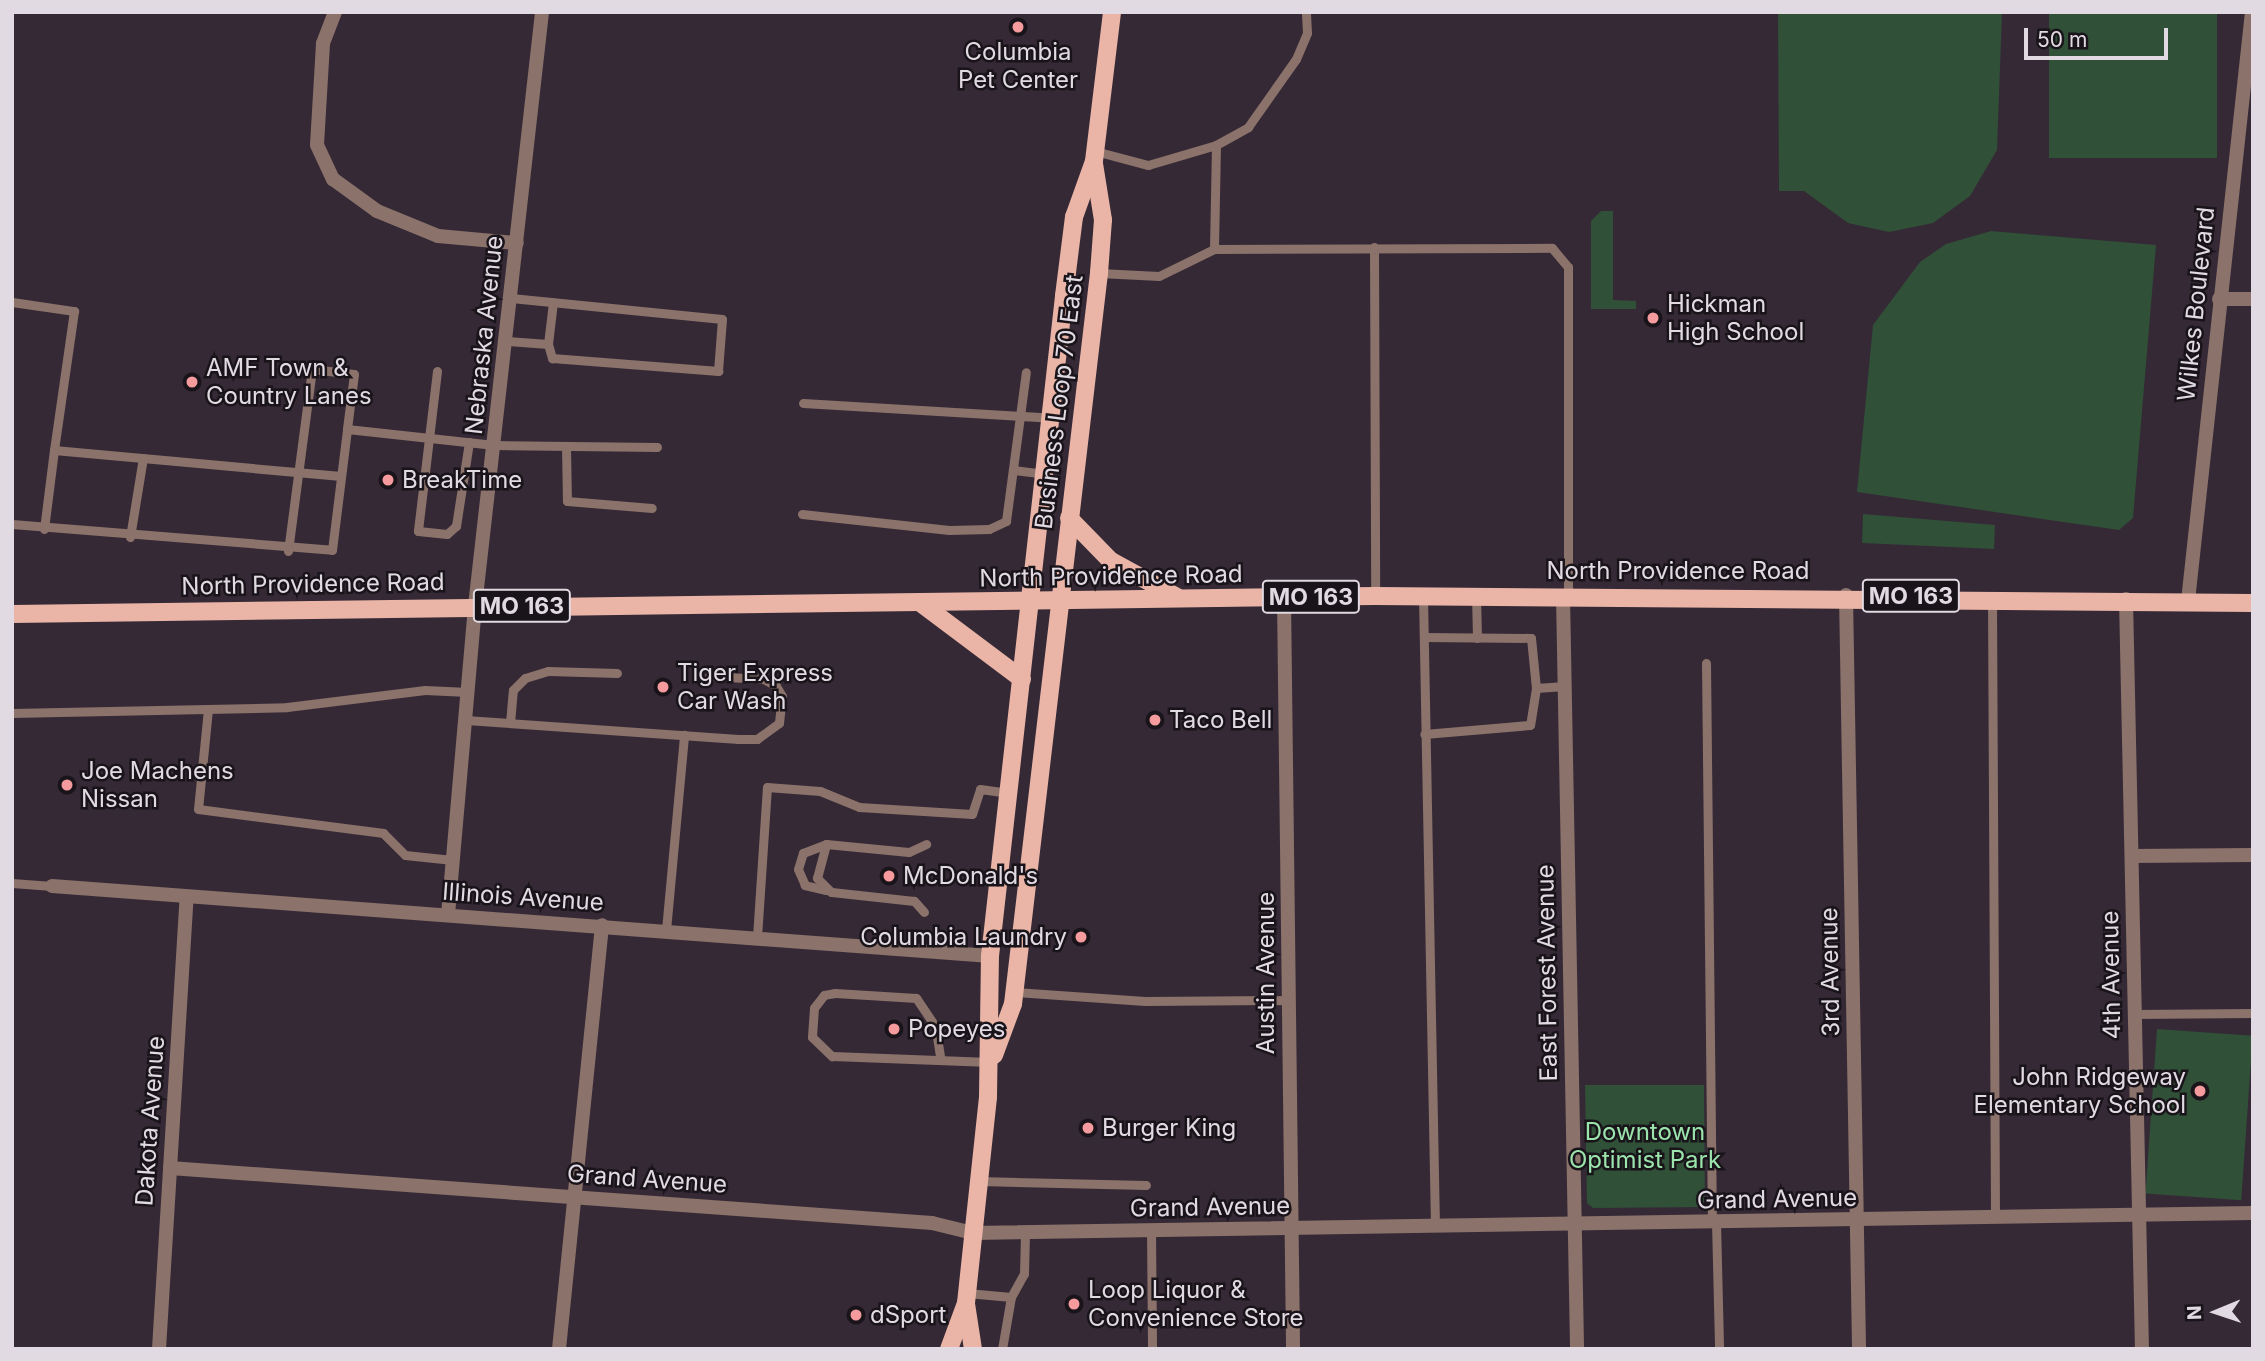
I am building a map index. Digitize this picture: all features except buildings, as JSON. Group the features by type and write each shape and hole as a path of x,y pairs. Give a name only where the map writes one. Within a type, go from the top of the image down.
{"main road":[{"name":"Business Loop 70 East","path":"949,1349 966,1298 979,1181 992,1062 990,956 1054,418 1074,217 1095,156 1112,12"},
{"name":"Business Loop 70 East","path":"992,1062 1014,992 1058,603 1100,273 1103,220 1095,156"},
{"path":"1069,518 1111,561 1180,599"},
{"name":"North Providence Road","path":"12,614 475,606 1031,604 1375,596 1846,595 2253,603"},
{"path":"922,604 1022,679"},
{"name":"Business Loop 70 East","path":"966,1298 973,1349"}],"street":[{"path":"335,12 323,44 317,145 333,179 377,211 438,236 517,243"},
{"name":"Nebraska Avenue","path":"448,915 475,606 542,12"},
{"name":"Wilkes Boulevard","path":"2188,601 2252,12"},
{"path":"2219,299 2253,299"},
{"name":"3rd Avenue","path":"1846,595 1859,1349"},
{"name":"East Forest Avenue","path":"1566,596 1565,686 1577,1349"},
{"name":"Austin Avenue","path":"1284,597 1293,1349"},
{"name":"4th Avenue","path":"2126,599 2141,1349"},
{"path":"2132,856 2253,855"},
{"name":"Illinois Avenue","path":"52,886 990,956"},
{"name":"Dakota Avenue","path":"159,1349 187,897"},
{"path":"559,1349 602,925"},
{"name":"Grand Avenue","path":"170,1168 932,1223 973,1233 2253,1213"}],"lane":[{"path":"1095,156 1148,164 1216,145 1248,127 1296,59 1307,33 1306,12"},
{"path":"1214,249 1216,145"},
{"path":"1374,247 1375,596"},
{"path":"1100,273 1159,276 1214,249 1552,248 1568,267 1566,596"},
{"path":"511,299 553,302 722,318 718,371 551,358 548,344 553,302"},
{"path":"12,303 74,311 44,529"},
{"path":"506,341 548,344"},
{"path":"12,524 288,551 332,550 354,374 312,369 288,551"},
{"path":"437,371 418,531 447,534 456,526 459,477 468,442"},
{"path":"802,514 989,529 1006,521 1026,372"},
{"path":"803,403 1020,413 1054,418"},
{"path":"346,429 494,445 657,447"},
{"path":"566,446 567,501 652,508"},
{"path":"54,450 341,476"},
{"path":"130,537 143,458"},
{"path":"1013,470 1047,474"},
{"path":"1423,596 1435,1226"},
{"path":"1476,596 1477,638"},
{"path":"1992,597 1995,1218"},
{"path":"1424,637 1531,638 1536,688 1530,725 1424,734"},
{"path":"1706,663 1714,1222 1719,1349"},
{"path":"510,723 513,690 525,678 548,671 617,673"},
{"path":"466,720 757,738 779,723 782,696 776,686 764,679 709,676"},
{"path":"1536,688 1565,686"},
{"path":"12,713 208,709 468,692"},
{"path":"208,709 198,809 383,833 405,855 453,860"},
{"path":"666,930 684,735"},
{"path":"757,937 767,787 820,791 859,807 972,814 981,789 1009,793"},
{"path":"924,912 914,901 831,892 805,885 798,869 803,853 826,844 909,852 926,844"},
{"path":"826,844 817,878 831,892"},
{"path":"12,883 52,886"},
{"path":"1014,992 1145,1001 1290,1000"},
{"path":"940,1056 936,1026 916,998 835,993 824,995 814,1008 812,1037 832,1056 940,1056 992,1062"},
{"path":"2135,1014 2253,1013"},
{"path":"979,1181 1146,1185"},
{"path":"1151,1230 1152,1349"},
{"path":"1002,1349 1011,1297 1024,1275 1026,1232"},
{"path":"966,1298 1011,1297"}],"green space":[{"path":"1778,12 2002,12 1997,150 1970,196 1933,223 1889,232 1848,223 1804,191 1779,191"},
{"path":"2049,12 2217,12 2217,158 2049,158"},
{"path":"1601,211 1613,211 1613,300 1636,301 1636,309 1591,309 1591,221"},
{"path":"1991,231 2156,245 2133,518 2119,530 1857,492 1873,325 1920,262 1946,244"},
{"path":"1863,514 1995,525 1994,549 1862,543"},
{"name":"John Ridgeway Elementary School","path":"2157,1029 2253,1036 2241,1200 2145,1194"},
{"name":"Downtown Optimist Park","path":"1585,1085 1704,1085 1705,1207 1593,1208 1587,1203"}],"place":[{"name":"Columbia Pet Center","path":"1018,27"},
{"name":"Hickman High School","path":"1653,318"},
{"name":"AMF Town & Country Lanes","path":"192,382"},
{"name":"BreakTime","path":"388,480"},
{"name":"Tiger Express Car Wash","path":"663,687"},
{"name":"Taco Bell","path":"1155,720"},
{"name":"Joe Machens Nissan","path":"67,785"},
{"name":"McDonald's","path":"889,876"},
{"name":"Columbia Laundry","path":"1081,937"},
{"name":"Popeyes","path":"894,1029"},
{"name":"John Ridgeway Elementary School","path":"2200,1091"},
{"name":"Burger King","path":"1088,1128"},
{"name":"Loop Liquor & Convenience Store","path":"1074,1304"},
{"name":"dSport","path":"856,1315"}]}
